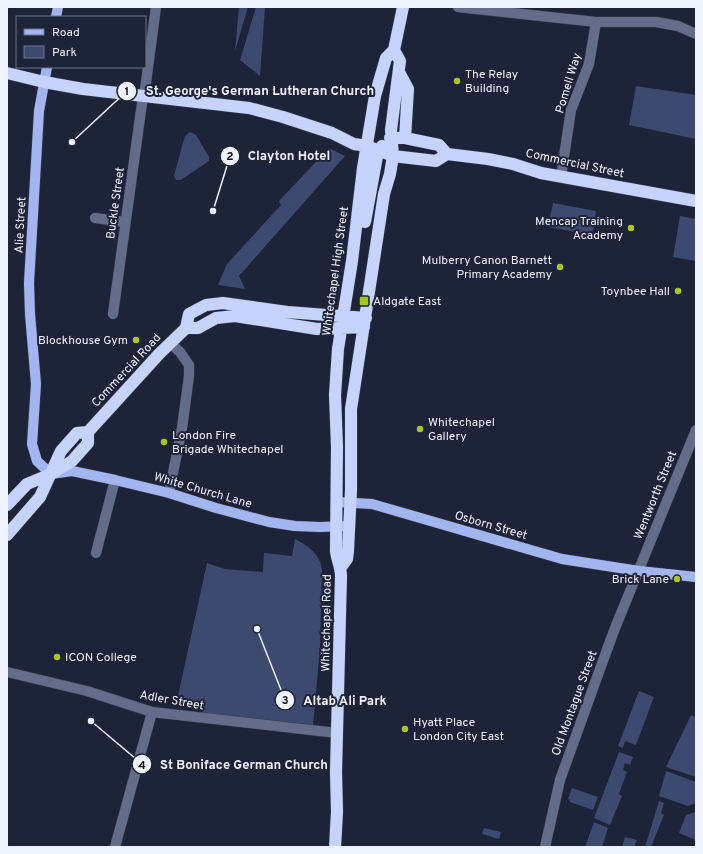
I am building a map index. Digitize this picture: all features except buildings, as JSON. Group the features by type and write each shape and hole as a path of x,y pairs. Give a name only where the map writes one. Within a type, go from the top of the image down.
{"highway":[{"name":"Whitechapel High Street","path":"337,502 335,395 338,350 352,261 363,168 372,148 379,82 386,58 394,50 403,7"},
{"name":"Whitechapel High Street","path":"350,502 352,409 384,194 390,174 393,156 390,138 400,61 394,50"},
{"path":"399,72 408,89 405,138"},
{"name":"Commercial Street","path":"7,73 83,89 143,97 226,105 260,111 332,133 354,144 372,148 393,156 436,161 447,154"},
{"name":"Commercial Street","path":"390,138 405,138 439,145 447,154 513,164 541,172 696,202"},
{"path":"372,148 390,138"},
{"name":"Commercial Road","path":"7,535 40,497 61,451 77,433 88,432 186,328 189,314 206,305 223,303 287,312 342,322 365,323"},
{"name":"Commercial Road","path":"186,328 198,328 216,318 235,316 317,329 342,322"},
{"path":"7,505 27,484 51,474"},
{"name":"Whitechapel Road","path":"335,847 337,812 337,734 341,567 337,560 337,502"},
{"name":"Whitechapel Road","path":"341,567 347,559 350,502"}],"main road":[{"name":"Alie Street","path":"47,68 39,111 30,283 30,314 36,384 32,444 37,461 51,474"},
{"name":"White Church Lane","path":"51,474 72,471 115,480 169,493 216,508 269,522 295,526 349,526"},
{"name":"Osborn Street","path":"337,502 372,504 562,559 639,571"},
{"path":"639,571 696,577"}],"street":[{"name":"Buckle Street","path":"113,314 156,7"},
{"path":"458,7 596,22 656,22 678,26 696,34"},
{"name":"Pomell Way","path":"561,176 571,110 589,64 596,22"},
{"path":"95,218 126,222"},
{"path":"169,493 182,428 189,376 189,365 180,352 170,344"},
{"name":"Wentworth Street","path":"639,571 692,447 696,430"},
{"path":"96,553 115,480"},
{"name":"Old Montague Street","path":"545,847 560,780 615,628 639,571"},
{"name":"Adler Street","path":"7,672 87,691 152,712 337,734"},
{"path":"115,847 152,712"}],"green space":[{"path":"239,7 248,7 235,51"},
{"path":"256,7 265,7 260,76 240,60"},
{"path":"636,86 696,95 696,139 629,125"},
{"path":"190,132 196,135 209,157 209,161 181,180 176,180 174,176 185,136"},
{"path":"329,148 345,156 239,276 245,289 218,285 227,264 281,205 279,201"},
{"path":"553,203 596,211 592,235 548,227"},
{"path":"680,216 696,219 696,261 673,257"},
{"path":"295,539 313,551 319,559 322,569 320,648 313,725 202,713 202,711 176,705 207,563 225,569 263,572 264,553 292,556"},
{"path":"639,691 654,697 636,745 625,741 623,748 618,746"},
{"path":"691,715 696,717 696,777 666,767"},
{"path":"619,752 633,757 630,765 625,763 623,770 627,772 619,794 622,796 610,825 594,818"},
{"path":"666,771 696,782 696,803 688,806 659,796"},
{"path":"572,788 598,797 593,810 570,802 568,799"},
{"path":"659,801 664,803 661,813 664,815 651,847 645,847"},
{"path":"696,812 696,840 679,833 686,815"},
{"path":"594,822 608,828 602,847 585,847"},
{"path":"484,828 501,832 499,839 482,834"},
{"path":"625,837 637,840 634,847 622,847"}],"place":[{"name":"The Relay Building","path":"457,81"},
{"name":"St. George's German Lutheran Church","path":"72,142"},
{"name":"Clayton Hotel","path":"213,211"},
{"name":"Mencap Training Academy","path":"631,228"},
{"name":"Mulberry Canon Barnett Primary Academy","path":"560,267"},
{"name":"Toynbee Hall","path":"678,291"},
{"name":"Aldgate East","path":"364,301"},
{"name":"Blockhouse Gym","path":"136,340"},
{"name":"Whitechapel Gallery","path":"420,429"},
{"name":"London Fire Brigade Whitechapel","path":"164,442"},
{"name":"Brick Lane","path":"677,579"},
{"name":"Altab Ali Park","path":"257,629"},
{"name":"ICON College","path":"57,657"},
{"name":"St Boniface German Church","path":"91,721"},
{"name":"Hyatt Place London City East","path":"405,729"}]}
